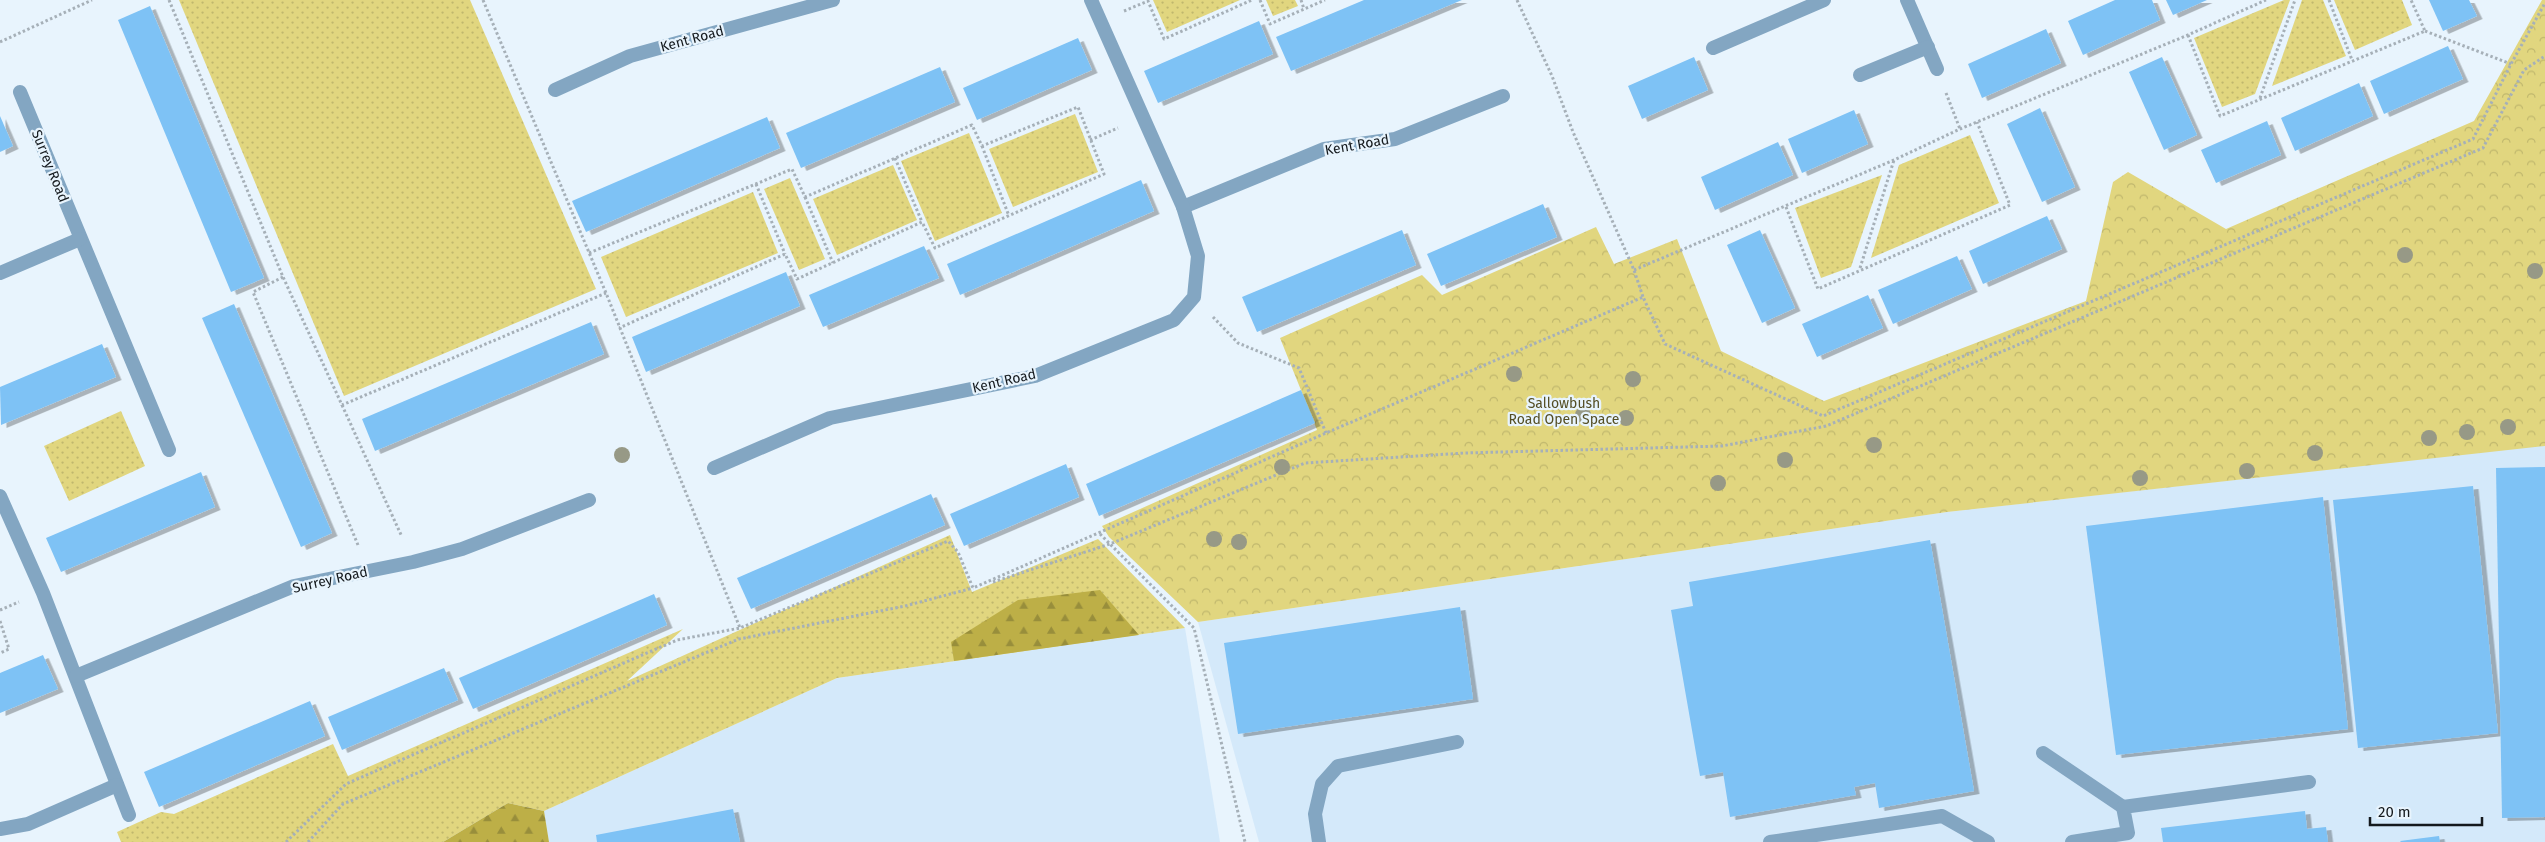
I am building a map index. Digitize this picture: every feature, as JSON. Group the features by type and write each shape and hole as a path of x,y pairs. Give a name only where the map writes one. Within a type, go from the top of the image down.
{"street":[{"name":"Kent Road","path":"555,90 630,56 833,0"},
{"path":"1092,0 1183,207 1198,256 1194,297"},
{"path":"1713,48 1824,0"},
{"path":"1908,0 1937,69"},
{"path":"1860,75 1928,47"},
{"name":"Surrey Road","path":"20,92 169,450"},
{"name":"Kent Road","path":"1183,207 1324,149 1395,139 1503,96"},
{"path":"0,273 80,239"},
{"name":"Kent Road","path":"714,468 830,418 1035,376 1174,320 1194,297"},
{"path":"0,496 43,593 129,815"},
{"name":"Surrey Road","path":"76,676 294,586 414,562 462,549 589,500"},
{"path":"1319,842 1315,814 1322,784 1338,766 1457,742"},
{"path":"2042,753 2123,807 2309,782"},
{"path":"0,829 28,824 117,785"},
{"path":"2072,842 2128,833 2123,807"},
{"path":"1770,842 1942,816 1988,842"}],"path":[{"path":"0,42 92,0"},
{"path":"169,0 283,277 414,562"},
{"path":"482,0 606,294 740,628"},
{"path":"1101,22 1148,0 1164,39 1252,0"},
{"path":"1260,0 1270,24 1325,0"},
{"path":"1300,0 1304,9"},
{"path":"1517,0 1552,76 1573,132 1665,344 1823,416 2473,139 2511,64 2545,3"},
{"path":"1634,270 1786,207 1960,129 2188,35 2266,0"},
{"path":"2259,98 2295,0"},
{"path":"2329,0 2352,60"},
{"path":"2411,0 2425,31"},
{"path":"2188,35 2220,116 2259,98 2425,31 2511,64"},
{"path":"308,842 344,804 739,640 905,606 973,588 1110,544 1305,463 1465,453 1722,446 1826,426 2482,148 2524,70 2545,56"},
{"path":"1937,69 1960,129"},
{"path":"895,158 935,248 1104,174 1078,107 982,146"},
{"path":"1786,207 1818,289 2010,205 1977,122"},
{"path":"805,197 972,125 1009,216"},
{"path":"1860,269 1894,160"},
{"path":"589,253 792,169 833,262"},
{"path":"756,184 797,279 922,222"},
{"path":"619,328 785,254"},
{"path":"283,277 254,292 368,571"},
{"path":"342,405 606,294"},
{"path":"1194,297 1238,343 1299,368 1326,433"},
{"path":"973,588 1100,534 1326,433 1644,297"},
{"path":"1100,534 1194,628 1245,842"},
{"path":"286,842 346,784 677,640 740,628 948,541 958,552 973,588"},
{"path":"0,621 9,650 0,653"}],"shaded area":[{"path":"2545,445 2545,842 1259,842 1198,622 1947,512"},
{"path":"1185,628 1220,842 549,842 544,811 837,678"}],"green space":[{"path":"179,0 470,0 596,289 344,396"},
{"path":"1153,0 1240,0 1167,32"},
{"path":"1266,0 1295,0 1298,6 1273,16"},
{"path":"2284,0 2290,0 2255,94 2222,107 2194,38"},
{"path":"2302,0 2323,0 2346,56 2272,86"},
{"path":"2334,0 2402,0 2412,25 2355,50"},
{"name":"Sallowbush Road Open Space","path":"2542,0 2545,0 2545,446 1947,512 1198,622 1109,537 1102,526 1317,430 1280,338 1422,275 1442,295 1596,227 1614,264 1677,239 1721,351 1824,401 2086,301 2113,182 2128,172 2226,229 2474,121"},
{"path":"1075,114 1098,172 1013,207 989,149"},
{"path":"969,133 1002,213 935,241 901,161"},
{"path":"1970,135 1999,203 1871,258 1899,165"},
{"path":"893,165 917,220 837,255 813,199"},
{"path":"1882,175 1851,267 1821,278 1795,208"},
{"path":"790,178 825,259 799,270 764,189"},
{"path":"753,192 778,253 626,317 601,257"},
{"path":"121,411 145,466 69,501 44,446"},
{"path":"950,535 972,592 1098,539 1185,628 837,678 544,811 508,803 443,842 121,842 117,832 161,812 174,814 333,744 348,776 683,629 627,681"},
{"path":"1100,590 1139,635 954,661 951,642 1018,600"},
{"path":"508,803 544,811 549,842 443,842"}],"building":[{"path":"1364,0 1462,0 1291,71 1276,37"},
{"path":"2115,0 2152,0 2160,20 2083,55 2068,21"},
{"path":"2166,0 2207,0 2173,15"},
{"path":"2429,0 2469,0 2477,16 2443,31"},
{"path":"150,6 264,278 231,292 118,20"},
{"path":"1259,21 1273,54 1158,103 1144,71"},
{"path":"2046,29 2061,63 1982,98 1968,64"},
{"path":"1078,38 1092,70 977,120 963,88"},
{"path":"2448,46 2463,79 2384,114 2370,81"},
{"path":"1694,57 1708,90 1642,119 1628,86"},
{"path":"2162,57 2197,135 2164,150 2129,72"},
{"path":"940,67 955,102 801,168 786,133"},
{"path":"2359,83 2373,116 2295,151 2281,118"},
{"path":"2040,108 2075,187 2042,202 2007,124"},
{"path":"1854,110 1868,144 1802,173 1788,139"},
{"path":"0,116 13,146 0,152"},
{"path":"767,117 780,148 586,232 572,201"},
{"path":"2267,121 2281,155 2216,183 2201,150"},
{"path":"1778,142 1793,175 1715,210 1701,177"},
{"path":"1141,180 1154,211 960,295 947,264"},
{"path":"1543,204 1557,237 1441,286 1427,254"},
{"path":"2047,216 2062,249 1983,284 1969,251"},
{"path":"1402,230 1416,265 1257,332 1242,297"},
{"path":"1760,230 1795,308 1762,323 1727,245"},
{"path":"924,246 939,278 823,327 809,295"},
{"path":"1957,256 1972,289 1893,324 1878,290"},
{"path":"786,272 800,306 646,372 632,337"},
{"path":"1868,295 1883,328 1817,357 1802,324"},
{"path":"234,304 332,533 301,547 202,318"},
{"path":"591,322 604,354 375,451 362,419"},
{"path":"102,344 116,377 1,425 0,387"},
{"path":"1301,390 1315,423 1099,516 1086,484"},
{"path":"1066,464 1079,497 964,546 950,514"},
{"path":"2545,467 2545,817 2502,818 2496,468"},
{"path":"201,472 215,507 61,572 46,538"},
{"path":"2473,486 2498,733 2358,748 2333,500"},
{"path":"931,494 945,525 751,609 737,578"},
{"path":"2323,497 2348,729 2116,755 2086,526"},
{"path":"1930,540 1974,791 1879,808 1875,783 1854,787 1856,795 1730,817 1723,772 1700,776 1671,610 1693,606 1689,582"},
{"path":"654,594 667,625 473,709 459,678"},
{"path":"1460,607 1473,699 1238,734 1224,643"},
{"path":"43,655 58,689 0,713 0,673"},
{"path":"444,668 458,700 342,750 328,717"},
{"path":"310,701 325,736 159,807 144,772"},
{"path":"733,809 740,842 597,842 596,835"},
{"path":"2305,811 2307,829 2326,827 2328,842 2163,842 2161,828"},
{"path":"2439,836 2440,842 2400,841"}]}
